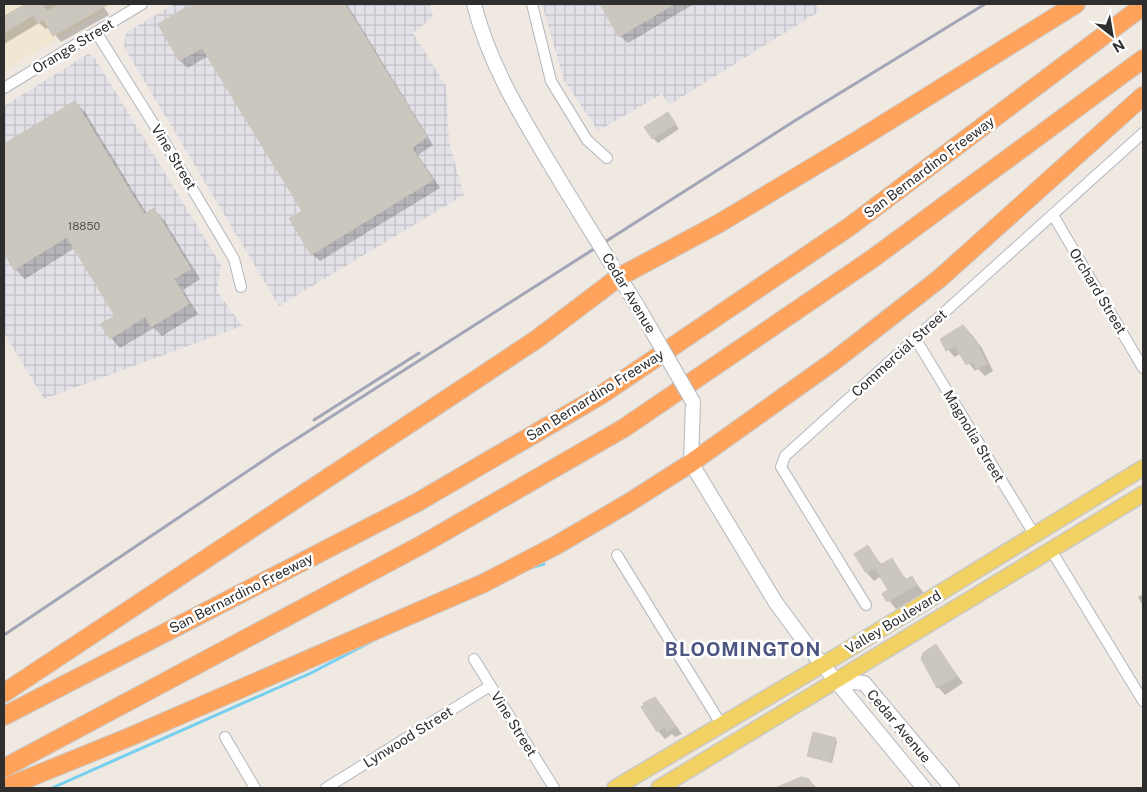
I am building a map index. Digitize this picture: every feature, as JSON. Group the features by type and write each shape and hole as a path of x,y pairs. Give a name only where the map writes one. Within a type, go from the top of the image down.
{"highway":[{"path":"4,693 537,339 616,271 726,219 858,140 1076,4"},
{"name":"San Bernardino Freeway","path":"4,716 418,502 601,394 849,227 1143,6"},
{"path":"4,768 423,544 624,428 872,259 1143,59"},
{"path":"4,788 132,736 484,583 555,546 691,463 834,362 939,279 1143,96"}],"main road":[{"name":"Cedar Avenue","path":"474,4 483,38 509,96 638,307 692,402 691,463 776,603 924,788"},
{"name":"Valley Boulevard","path":"615,788 823,664 1143,468"},
{"name":"Valley Boulevard","path":"659,788 1143,494"},
{"name":"Cedar Avenue","path":"837,681 864,683 952,788"}],"street":[{"name":"Orange Street","path":"4,88 142,4"},
{"path":"532,4 551,81 587,140 607,158"},
{"name":"Vine Street","path":"96,32 158,131 234,259 242,287"},
{"name":"Commercial Street","path":"866,605 781,467 785,456 1143,133"},
{"name":"Orchard Street","path":"1052,215 1143,368"},
{"name":"Magnolia Street","path":"915,338 1034,534"},
{"path":"1051,550 1143,700"},
{"path":"617,555 721,724"},
{"name":"Vine Street","path":"474,659 554,788"},
{"name":"Lynwood Street","path":"326,788 490,686"},
{"path":"225,737 255,788"}],"shaded area":[{"path":"4,4 115,4 4,71"},
{"path":"174,4 430,4 433,17 413,33 446,86 449,142 464,195 279,306 124,47 126,33"},
{"path":"542,4 816,4 820,11 669,105 662,94 598,131 564,80"},
{"path":"88,54 94,57 221,265 217,291 242,326 44,399 4,333 4,106"}],"building":[{"path":"26,4 42,4 47,12 60,4 109,4 53,36 43,19 38,23 33,15 4,33 4,16"},
{"path":"192,4 345,4 427,137 412,148 433,180 311,255 289,218 302,211 202,48 179,61 158,24"},
{"path":"600,4 674,4 619,37"},
{"path":"75,101 144,214 154,208 191,269 174,279 189,304 151,327 145,317 110,339 100,324 115,316 67,237 14,270 4,253 4,144"},
{"path":"668,112 676,124 652,139 644,127"},
{"path":"963,325 975,339 987,364 976,369 972,362 966,365 955,346 946,351 940,339"},
{"path":"868,545 880,565 892,558 905,580 912,576 917,585 887,602 882,594 888,590 875,568 866,573 854,554"},
{"path":"936,644 957,676 937,688 921,659 923,653"},
{"path":"655,697 675,726 667,731 665,727 657,732 641,707 644,705 643,703"},
{"path":"813,732 836,738 830,762 807,756"},
{"path":"801,777 809,779 814,788 775,788"}],"waterway":[{"path":"530,568 544,564"},
{"path":"52,788 311,673 382,636"}],"railway":[{"path":"4,635 279,450 796,120 985,4"},
{"path":"314,420 419,353"}],"district":[{"name":"BLOOMINGTON","path":"743,649"}]}
